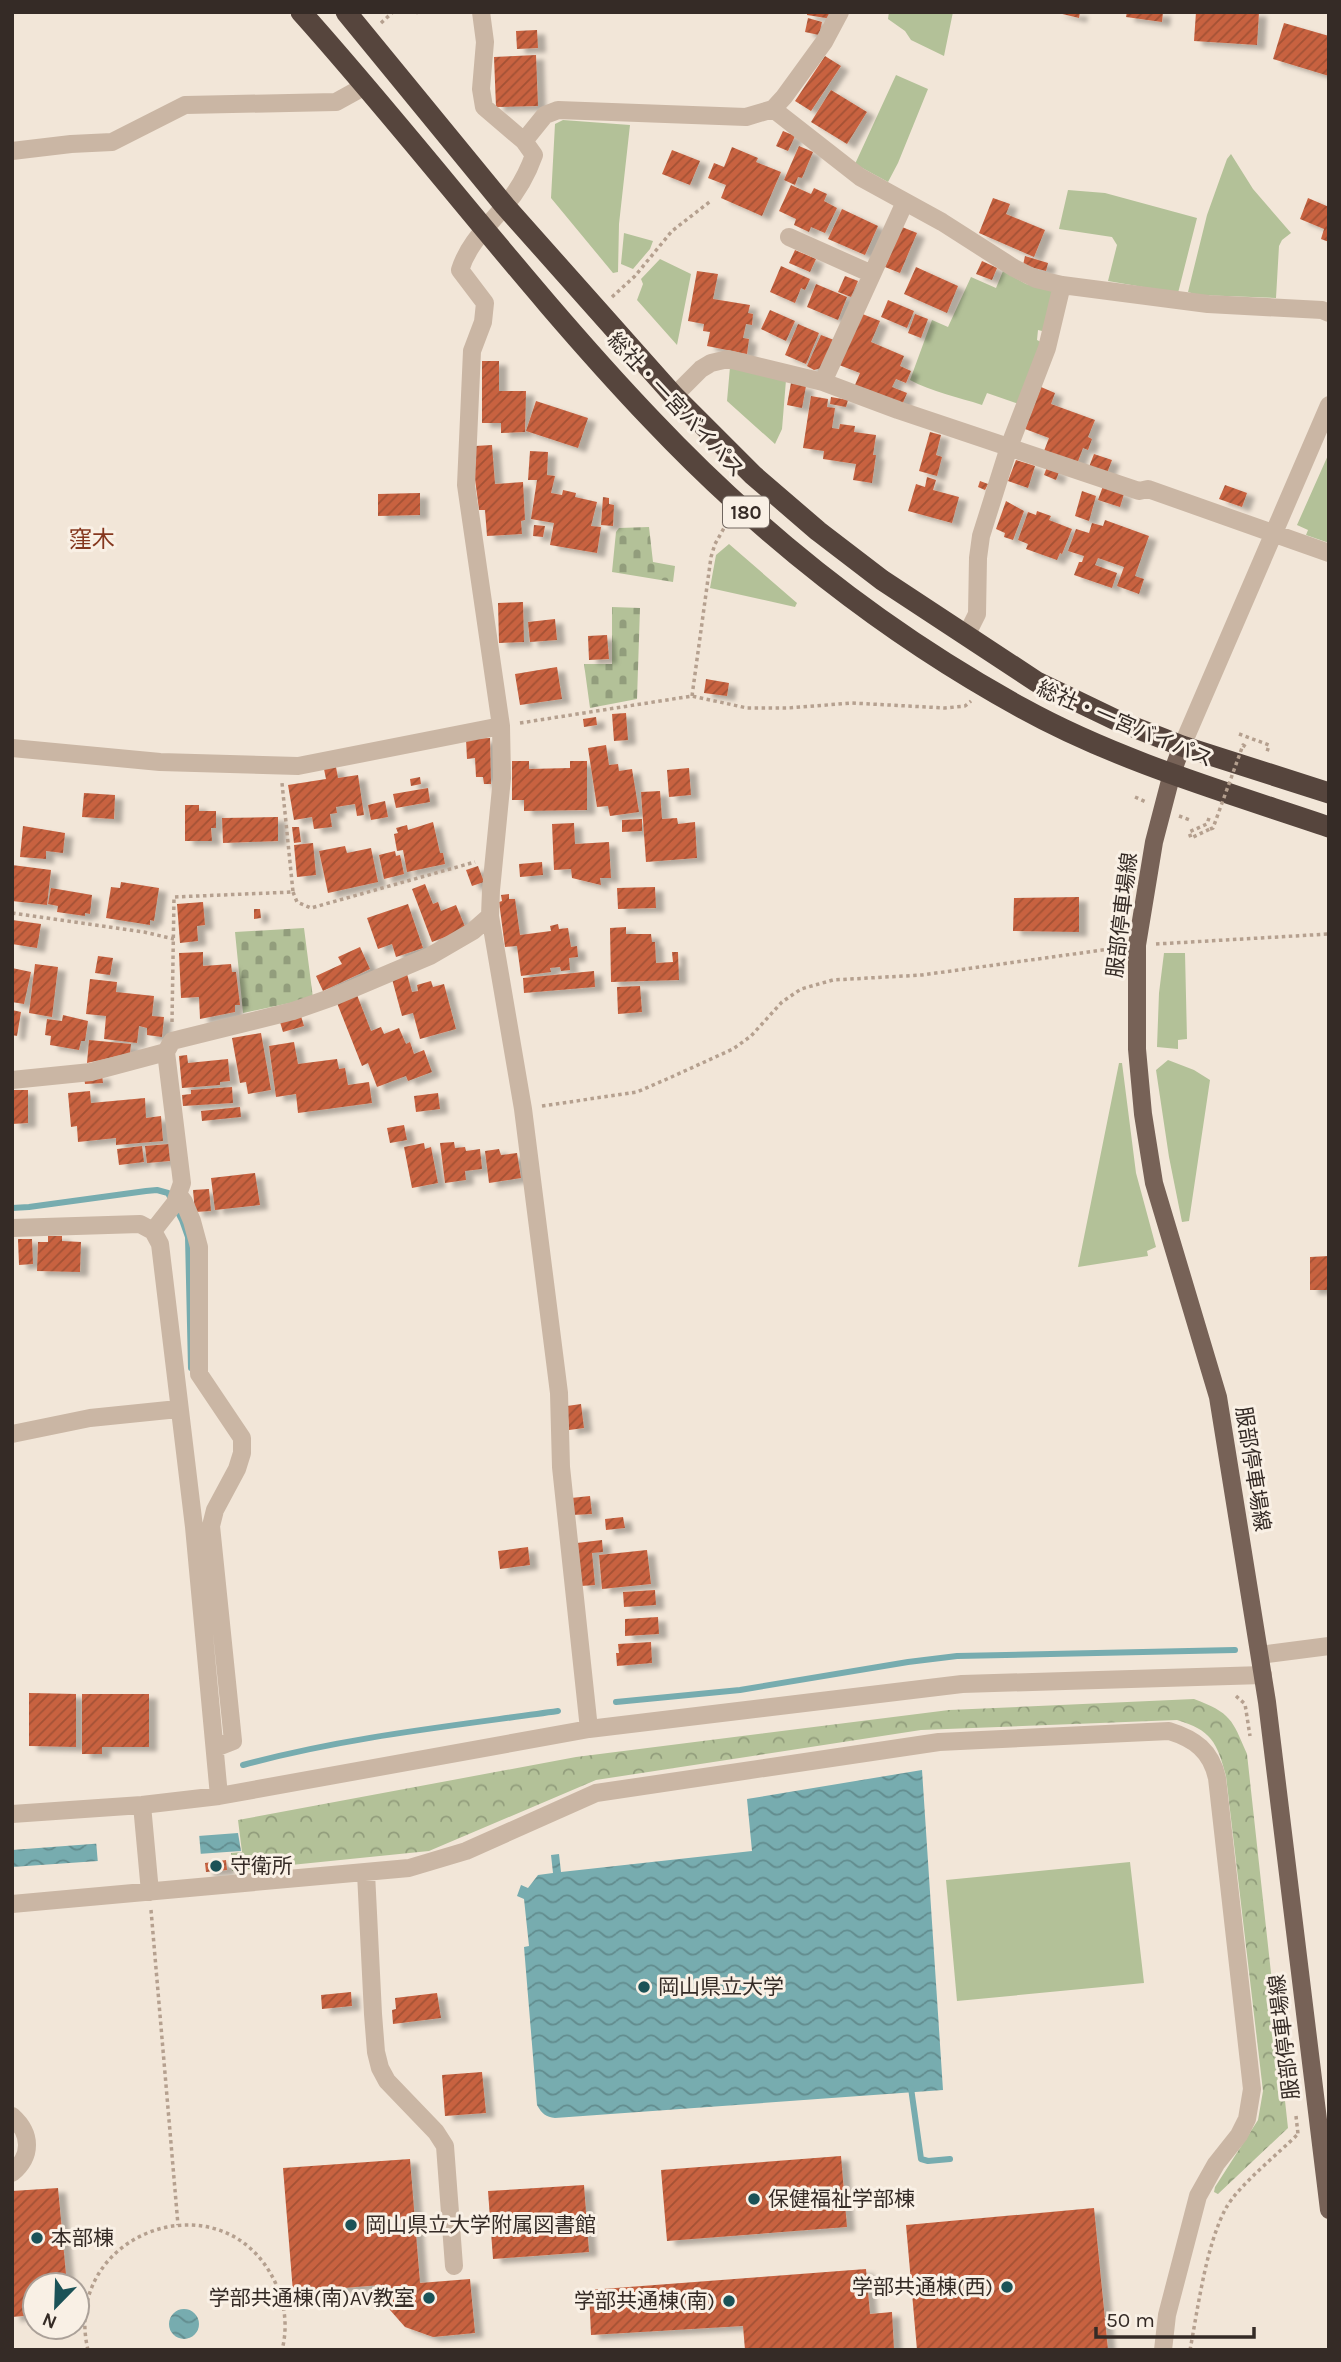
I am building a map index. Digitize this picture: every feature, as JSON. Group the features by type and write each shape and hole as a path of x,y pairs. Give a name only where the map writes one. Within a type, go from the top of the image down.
{"highway":[{"name":"総社・一宮バイパス","path":"301,12 484,229 652,420 740,507 795,554 866,609 1024,710 1112,750 1329,827"},
{"name":"総社・一宮バイパス","path":"346,12 505,206 674,396 753,475 817,531 882,580 1037,682 1118,721 1182,746 1329,793"}],"main road":[{"name":"服部停車場線","path":"1182,746 1154,842 1136,945 1137,1049 1143,1114 1154,1183 1218,1397 1263,1675 1322,2104 1329,2210"}],"street":[{"path":"481,12 485,42 481,89 484,107 524,141 534,155 526,176 465,255 460,270 485,303 483,322 472,351 466,485 500,726 502,778 490,916 523,1109 559,1393 561,1467 589,1729"},
{"path":"524,141 545,115 558,110 746,117 773,109 824,42 840,12"},
{"path":"12,151 112,142 186,105 336,102 365,86"},
{"path":"773,109 860,177 942,222 1036,279 1062,285 1208,304 1322,310 1329,313"},
{"path":"823,382 905,202"},
{"path":"789,237 872,274"},
{"path":"966,636 978,614 978,558 981,536 1009,447 1047,348 1062,285"},
{"path":"674,396 702,369 711,363 728,359 823,382 911,415 1139,491 1148,489 1329,552"},
{"path":"1182,746 1329,405"},
{"path":"12,748 160,762 281,766 500,726"},
{"path":"12,1080 91,1072 293,1011 430,956 473,931 490,916"},
{"path":"153,1231 175,1202 182,1182 169,1047"},
{"path":"175,1202 184,1202 199,1247 200,1374 242,1438 242,1453 237,1469 203,1527"},
{"path":"12,1228 140,1224 153,1231 160,1244 178,1409 203,1527 219,1796"},
{"path":"12,1434 90,1418 178,1409"},
{"path":"1260,1655 1329,1646"},
{"path":"12,1814 142,1805 219,1796 589,1729 962,1684 1263,1675"},
{"path":"12,1905 151,1901 409,1868 454,1855 596,1793 939,1742 1169,1731 1186,1736 1208,1755 1216,1778 1252,2089 1247,2119 1239,2135 1216,2164 1198,2196 1167,2315 1163,2350"},
{"path":"142,1805 151,1901"},
{"path":"366,1873 376,2052 387,2081 436,2132 445,2146 454,2266"},
{"path":"12,2116 21,2123 28,2145 26,2156 12,2173"}],"path":[{"path":"598,311 635,276 672,231 712,200"},
{"path":"692,696 711,557 724,527 740,507"},
{"path":"500,726 692,696 747,708 852,703 945,708 965,706 985,687"},
{"path":"1239,734 1267,744"},
{"path":"1208,821 1189,832 1191,838 1213,828 1243,745 1246,747"},
{"path":"281,766 293,892 297,902 311,908 494,857"},
{"path":"169,1047 174,897 293,892"},
{"path":"12,913 144,932 174,939"},
{"path":"523,1109 637,1092 733,1049 751,1036 782,1002 802,989 833,980 922,975 1136,945 1329,934"},
{"path":"151,1901 178,2225"},
{"path":"1190,2350 1209,2261 1226,2208 1298,2134"},
{"path":"89,2350 86,2339 87,2306 98,2275 107,2262 132,2240 162,2227 178,2225 197,2225 232,2236 260,2259 279,2290 284,2308 282,2350"}],"green space":[{"path":"889,12 953,12 944,56 911,40 905,31 888,19"},
{"path":"896,75 928,89 888,182 855,164"},
{"path":"563,120 630,125 619,224 618,272 613,273 551,198 555,124"},
{"path":"1231,154 1253,189 1291,233 1279,246 1276,298 1198,295 1188,292 1207,215"},
{"path":"1068,190 1105,193 1197,218 1178,293 1108,281 1117,245 1112,237 1059,229"},
{"path":"624,233 653,241 650,249 633,269 621,264"},
{"path":"660,259 691,274 677,345 637,300 643,284 641,279"},
{"path":"1003,271 1026,284 1055,292 1046,332 1038,330 1037,340 1045,344 1019,404 987,393 982,405 910,380 932,320 948,327 971,277 996,288"},
{"path":"730,367 786,380 782,429 775,444 727,401"},
{"path":"1329,453 1329,543 1306,535 1308,530 1297,525"},
{"path":"649,527 653,562 675,566 673,582 612,572 616,532 619,528"},
{"path":"729,544 797,603 795,607 710,588 716,555"},
{"path":"612,607 640,608 637,699 590,708 584,664 612,664"},
{"path":"304,928 313,998 243,1013 235,932"},
{"path":"1164,953 1185,953 1187,1039 1178,1040 1178,1049 1157,1047"},
{"path":"1168,1060 1194,1070 1210,1080 1189,1221 1182,1222 1156,1070"},
{"path":"1119,1063 1122,1063 1136,1173 1156,1247 1147,1251 1148,1256 1078,1267"},
{"path":"1194,1699 1223,1713 1229,1719 1247,1754 1288,2128 1218,2194 1214,2192 1215,2187 1258,2120 1263,2091 1226,1776 1211,1739 1198,1728 1177,1720 921,1730 596,1780 429,1851 232,1871 231,1853 242,1852 238,1820 576,1757 949,1710"},
{"path":"1130,1862 1144,1983 957,2001 946,1880"}],"water":[{"path":"922,1770 943,2090 555,2118 543,2113 537,2105 524,1947 529,1946 524,1899 517,1896 521,1885 528,1888 538,1875 553,1873 551,1855 559,1854 561,1872 752,1851 747,1799"},
{"path":"238,1833 241,1851 12,1867 12,1850"},
{"path":"184,2309 195,2313 199,2324 195,2335 184,2339 173,2335 169,2324 173,2313"}],"pier":[{"path":"199,1833 201,1857 98,1864 96,1841"}],"building":[{"path":"807,12 833,12 832,19 807,15"},
{"path":"1054,12 1080,12 1079,18"},
{"path":"1127,12 1163,12 1162,22 1126,17"},
{"path":"1196,12 1259,12 1257,45 1194,41"},
{"path":"808,18 822,22 819,35 805,32"},
{"path":"1284,23 1329,36 1329,76 1273,59"},
{"path":"537,30 538,48 517,49 516,31"},
{"path":"536,55 538,106 496,107 494,57"},
{"path":"825,56 841,66 811,111 795,101"},
{"path":"831,90 867,112 847,144 811,122"},
{"path":"783,131 795,136 788,151 776,146"},
{"path":"799,146 813,152 802,178 798,177 795,185 784,180"},
{"path":"732,147 758,158 756,162 781,172 762,216 721,198 726,185 708,178 714,163 724,167"},
{"path":"672,150 700,161 690,185 662,174"},
{"path":"791,185 811,194 814,188 827,194 824,201 837,208 825,233 811,227 809,232 794,225 796,219 779,211"},
{"path":"993,198 1010,204 1006,214 1045,230 1034,257 979,233"},
{"path":"1308,198 1329,207 1329,242 1321,239 1324,229 1300,219"},
{"path":"842,209 878,226 865,255 828,239"},
{"path":"902,227 917,233 900,273 885,267"},
{"path":"795,250 816,259 810,272 789,263"},
{"path":"1025,256 1048,263 1046,271 1023,265"},
{"path":"982,261 997,268 992,280 976,274"},
{"path":"781,266 810,279 805,290 801,288 795,303 770,292"},
{"path":"916,267 958,286 947,313 904,294"},
{"path":"697,271 718,274 713,299 750,305 748,313 753,314 752,325 746,324 743,338 749,339 747,354 707,346 710,332 703,331 704,324 688,321"},
{"path":"845,276 858,281 851,297 838,292"},
{"path":"816,284 847,297 838,320 807,307"},
{"path":"888,300 914,311 907,328 881,317"},
{"path":"770,310 795,321 786,341 761,329"},
{"path":"860,313 880,321 871,342 904,356 900,366 911,371 906,383 896,379 892,387 907,393 902,405 855,385 860,373 839,365"},
{"path":"915,314 928,319 921,338 908,333"},
{"path":"798,324 819,333 806,364 785,355"},
{"path":"821,335 834,340 821,368 814,370 807,366"},
{"path":"482,361 499,361 499,391 526,391 525,432 501,433 501,423 482,423"},
{"path":"791,383 806,386 802,408 787,405"},
{"path":"1041,387 1055,393 1051,404 1095,420 1088,437 1092,439 1088,450 1083,448 1077,464 1044,451 1049,438 1025,429"},
{"path":"811,396 828,399 827,407 835,408 832,428 839,429 840,424 855,426 854,432 876,435 872,483 853,480 856,464 823,459 824,451 803,448"},
{"path":"831,397 848,400 846,407 830,404"},
{"path":"536,401 588,418 578,448 526,431"},
{"path":"930,432 941,435 936,455 942,457 937,476 919,471"},
{"path":"492,445 495,484 523,482 525,520 521,521 522,534 487,536 485,510 479,510 475,446"},
{"path":"530,451 548,452 547,475 555,476 551,493 562,495 563,490 576,493 575,497 597,502 591,526 601,527 597,553 550,545 554,523 531,519 537,480 528,480"},
{"path":"1094,454 1112,460 1107,473 1089,467"},
{"path":"1016,460 1035,466 1028,488 1008,481"},
{"path":"1047,467 1059,472 1056,480 1044,475"},
{"path":"927,477 936,480 933,490 959,497 952,523 908,511 916,484 925,487"},
{"path":"980,481 988,484 985,490 978,487"},
{"path":"1225,485 1247,493 1242,507 1219,499"},
{"path":"1103,486 1124,494 1120,507 1098,500"},
{"path":"1082,491 1096,496 1089,521 1075,516"},
{"path":"420,493 420,515 378,516 378,494"},
{"path":"603,497 609,498 609,504 614,505 613,526 601,525"},
{"path":"1006,501 1024,511 1013,540 1004,537 1005,533 996,529"},
{"path":"1037,511 1051,516 1049,520 1072,529 1057,560 1026,549 1028,544 1018,540 1028,512 1036,515"},
{"path":"1105,520 1149,536 1135,576 1144,579 1139,594 1117,586 1124,567 1098,558 1095,565 1117,573 1112,588 1074,575 1084,556 1068,551 1076,529 1089,533 1092,523 1103,526"},
{"path":"534,525 545,526 543,537 533,536"},
{"path":"523,602 524,642 499,643 498,603"},
{"path":"555,619 557,640 530,642 528,622"},
{"path":"607,635 609,659 589,660 588,636"},
{"path":"557,667 562,699 520,705 515,674"},
{"path":"706,679 729,683 727,696 704,693"},
{"path":"626,713 628,740 614,741 612,714"},
{"path":"596,717 597,725 584,727 583,719"},
{"path":"490,738 491,784 484,784 483,777 476,777 475,758 467,759 466,739"},
{"path":"606,745 609,765 618,764 619,771 632,769 639,812 610,816 608,806 597,807 588,748"},
{"path":"512,761 529,761 529,769 570,768 570,761 587,761 587,810 524,811 524,800 512,800"},
{"path":"336,767 338,778 358,775 364,815 357,816 355,804 336,807 337,813 330,814 332,827 314,829 312,817 294,820 288,785 326,779 324,769"},
{"path":"689,768 691,795 669,797 667,770"},
{"path":"420,777 421,784 411,786 410,779"},
{"path":"428,788 430,802 396,808 393,794"},
{"path":"660,791 662,819 677,818 678,824 695,822 697,858 646,862 641,792"},
{"path":"84,793 115,795 114,819 82,817"},
{"path":"385,801 388,817 371,820 368,805"},
{"path":"185,805 199,805 199,811 216,811 216,828 211,828 212,841 185,841"},
{"path":"278,817 278,841 223,843 222,818"},
{"path":"642,819 642,831 622,832 622,820"},
{"path":"433,822 445,864 407,872 403,850 397,851 394,834 398,833 396,828 407,825 408,830"},
{"path":"574,823 575,844 609,842 611,878 600,878 601,885 572,878 571,869 554,870 552,824"},
{"path":"23,826 65,833 63,853 46,851 46,859 20,857"},
{"path":"292,827 299,827 301,842 294,843"},
{"path":"313,843 316,875 297,877 294,845"},
{"path":"345,846 347,853 371,848 378,882 328,893 319,851"},
{"path":"395,851 396,856 400,855 404,874 384,879 379,855"},
{"path":"542,862 543,875 520,877 519,864"},
{"path":"12,865 51,870 47,905 12,901"},
{"path":"478,866 484,882 472,886 466,870"},
{"path":"121,882 159,888 154,921 150,920 150,925 106,918 111,887 120,888"},
{"path":"425,884 433,904 438,902 441,911 456,905 466,929 432,942 412,889"},
{"path":"655,887 656,908 618,909 617,888"},
{"path":"51,888 92,895 90,914 85,913 85,916 57,912 58,906 48,904"},
{"path":"509,894 509,899 515,899 520,935 551,931 550,926 558,924 559,929 568,928 571,947 577,946 578,957 569,958 570,970 550,968 551,972 521,976 517,946 505,947 499,902 502,901 501,895"},
{"path":"1079,897 1079,932 1013,931 1014,898"},
{"path":"203,902 205,925 197,926 198,941 180,943 177,904"},
{"path":"408,904 423,948 396,957 392,944 378,949 367,918"},
{"path":"254,909 260,909 261,918 254,919"},
{"path":"12,920 41,924 37,948 12,944"},
{"path":"626,927 626,934 651,934 652,942 655,942 656,963 673,962 672,952 678,952 679,980 611,982 610,928"},
{"path":"360,947 370,969 323,991 316,976 342,964 338,957"},
{"path":"203,952 203,966 231,964 232,972 236,972 240,1005 235,1005 235,1012 200,1019 199,997 181,998 179,953"},
{"path":"98,956 113,958 110,975 95,973"},
{"path":"35,964 58,967 52,1017 29,1013"},
{"path":"12,968 31,972 24,1004 12,1002"},
{"path":"594,971 595,987 524,993 523,978"},
{"path":"407,974 412,992 418,991 417,985 431,981 433,987 444,984 456,1029 420,1039 413,1013 402,1016 392,979"},
{"path":"90,979 117,982 116,992 154,996 152,1016 164,1017 162,1037 147,1035 147,1028 139,1026 137,1043 104,1039 106,1016 86,1014"},
{"path":"640,986 642,1012 618,1014 617,987"},
{"path":"357,995 371,1031 381,1027 384,1034 399,1028 406,1044 410,1042 414,1054 424,1050 432,1072 408,1081 406,1076 377,1087 368,1063 362,1066 337,1003"},
{"path":"12,1010 21,1012 17,1036 12,1035"},
{"path":"63,1015 88,1021 85,1041 81,1041 79,1050 50,1045 51,1036 45,1035 47,1019 62,1021"},
{"path":"301,1016 304,1026 283,1032 280,1022"},
{"path":"261,1033 271,1090 248,1094 246,1082 240,1083 232,1038"},
{"path":"89,1040 131,1044 130,1053 87,1063"},
{"path":"294,1042 298,1064 337,1059 339,1069 345,1068 348,1085 369,1082 372,1103 298,1113 296,1094 276,1097 269,1046"},
{"path":"187,1055 188,1063 228,1059 230,1081 220,1082 220,1085 182,1088 179,1056"},
{"path":"102,1075 103,1083 85,1084 84,1076"},
{"path":"232,1087 233,1103 183,1106 182,1095 191,1094 191,1090"},
{"path":"12,1090 28,1090 28,1123 12,1124"},
{"path":"90,1091 91,1103 145,1098 146,1118 161,1116 163,1141 116,1145 116,1138 78,1142 77,1126 71,1127 68,1093"},
{"path":"438,1093 440,1109 416,1112 414,1096"},
{"path":"240,1107 241,1117 202,1121 201,1111"},
{"path":"404,1125 407,1140 390,1143 387,1128"},
{"path":"454,1142 455,1148 465,1147 466,1151 480,1149 482,1169 465,1171 466,1180 445,1183 440,1143"},
{"path":"424,1143 425,1149 431,1147 438,1183 412,1188 404,1147"},
{"path":"169,1144 170,1161 147,1163 145,1146"},
{"path":"142,1146 144,1162 119,1165 117,1149"},
{"path":"499,1149 501,1155 517,1153 521,1178 489,1183 485,1151"},
{"path":"255,1173 260,1205 215,1210 211,1178"},
{"path":"209,1189 211,1211 195,1212 193,1190"},
{"path":"48,1236 62,1236 62,1241 81,1242 80,1272 37,1271 38,1242 48,1242"},
{"path":"18,1239 32,1239 33,1264 19,1265"},
{"path":"1329,1256 1329,1290 1310,1290 1310,1257"},
{"path":"581,1404 584,1428 569,1430 567,1406"},
{"path":"590,1496 592,1514 572,1515 571,1498"},
{"path":"623,1517 625,1528 606,1530 605,1519"},
{"path":"602,1540 603,1552 592,1553 595,1585 581,1586 577,1543"},
{"path":"528,1547 530,1565 500,1569 498,1551"},
{"path":"647,1550 651,1584 602,1589 599,1555"},
{"path":"655,1590 656,1605 624,1607 623,1592"},
{"path":"658,1617 659,1634 625,1636 625,1619"},
{"path":"651,1642 652,1663 617,1666 618,1644"},
{"path":"29,1693 76,1694 76,1747 29,1746"},
{"path":"82,1694 149,1694 149,1747 102,1747 102,1754 82,1754"},
{"name":"守衛所","path":"226,1860 227,1870 206,1872 205,1863"},
{"path":"351,1992 352,2006 322,2009 321,1995"},
{"path":"437,1993 441,2018 393,2024 395,1998"},
{"path":"482,2072 486,2113 445,2116 442,2075"},
{"name":"保健福祉学部棟","path":"841,2156 847,2227 667,2241 661,2170"},
{"name":"岡山県立大学附属図書館","path":"410,2159 420,2283 470,2279 475,2333 433,2337 405,2327 390,2310 381,2285 293,2292 283,2168"},
{"path":"584,2185 589,2252 493,2259 488,2191"},
{"name":"本部棟","path":"58,2188 66,2271 21,2271 21,2316 12,2317 12,2191"},
{"name":"学部共通棟(西)","path":"1094,2208 1108,2350 917,2350 906,2225"},
{"name":"学部共通棟(南)","path":"866,2269 870,2314 892,2312 894,2349 745,2350 743,2326 591,2335 589,2290"}],"waterway":[{"path":"12,1208 146,1191 168,1193 188,1237 191,1368"},
{"path":"616,1702 740,1690 957,1656 1235,1650"},
{"path":"243,1765 360,1740 558,1711"},
{"path":"911,2088 921,2159 950,2159"}],"place":[{"name":"守衛所","path":"216,1866"},
{"name":"岡山県立大学","path":"644,1987"},
{"name":"保健福祉学部棟","path":"754,2199"},
{"name":"岡山県立大学附属図書館","path":"351,2225"},
{"name":"本部棟","path":"37,2238"},
{"name":"学部共通棟(西)","path":"1007,2287"},
{"name":"学部共通棟(南)AV教室","path":"429,2298"},
{"name":"学部共通棟(南)","path":"729,2301"}],"district":[{"name":"窪木","path":"92,539"}]}
